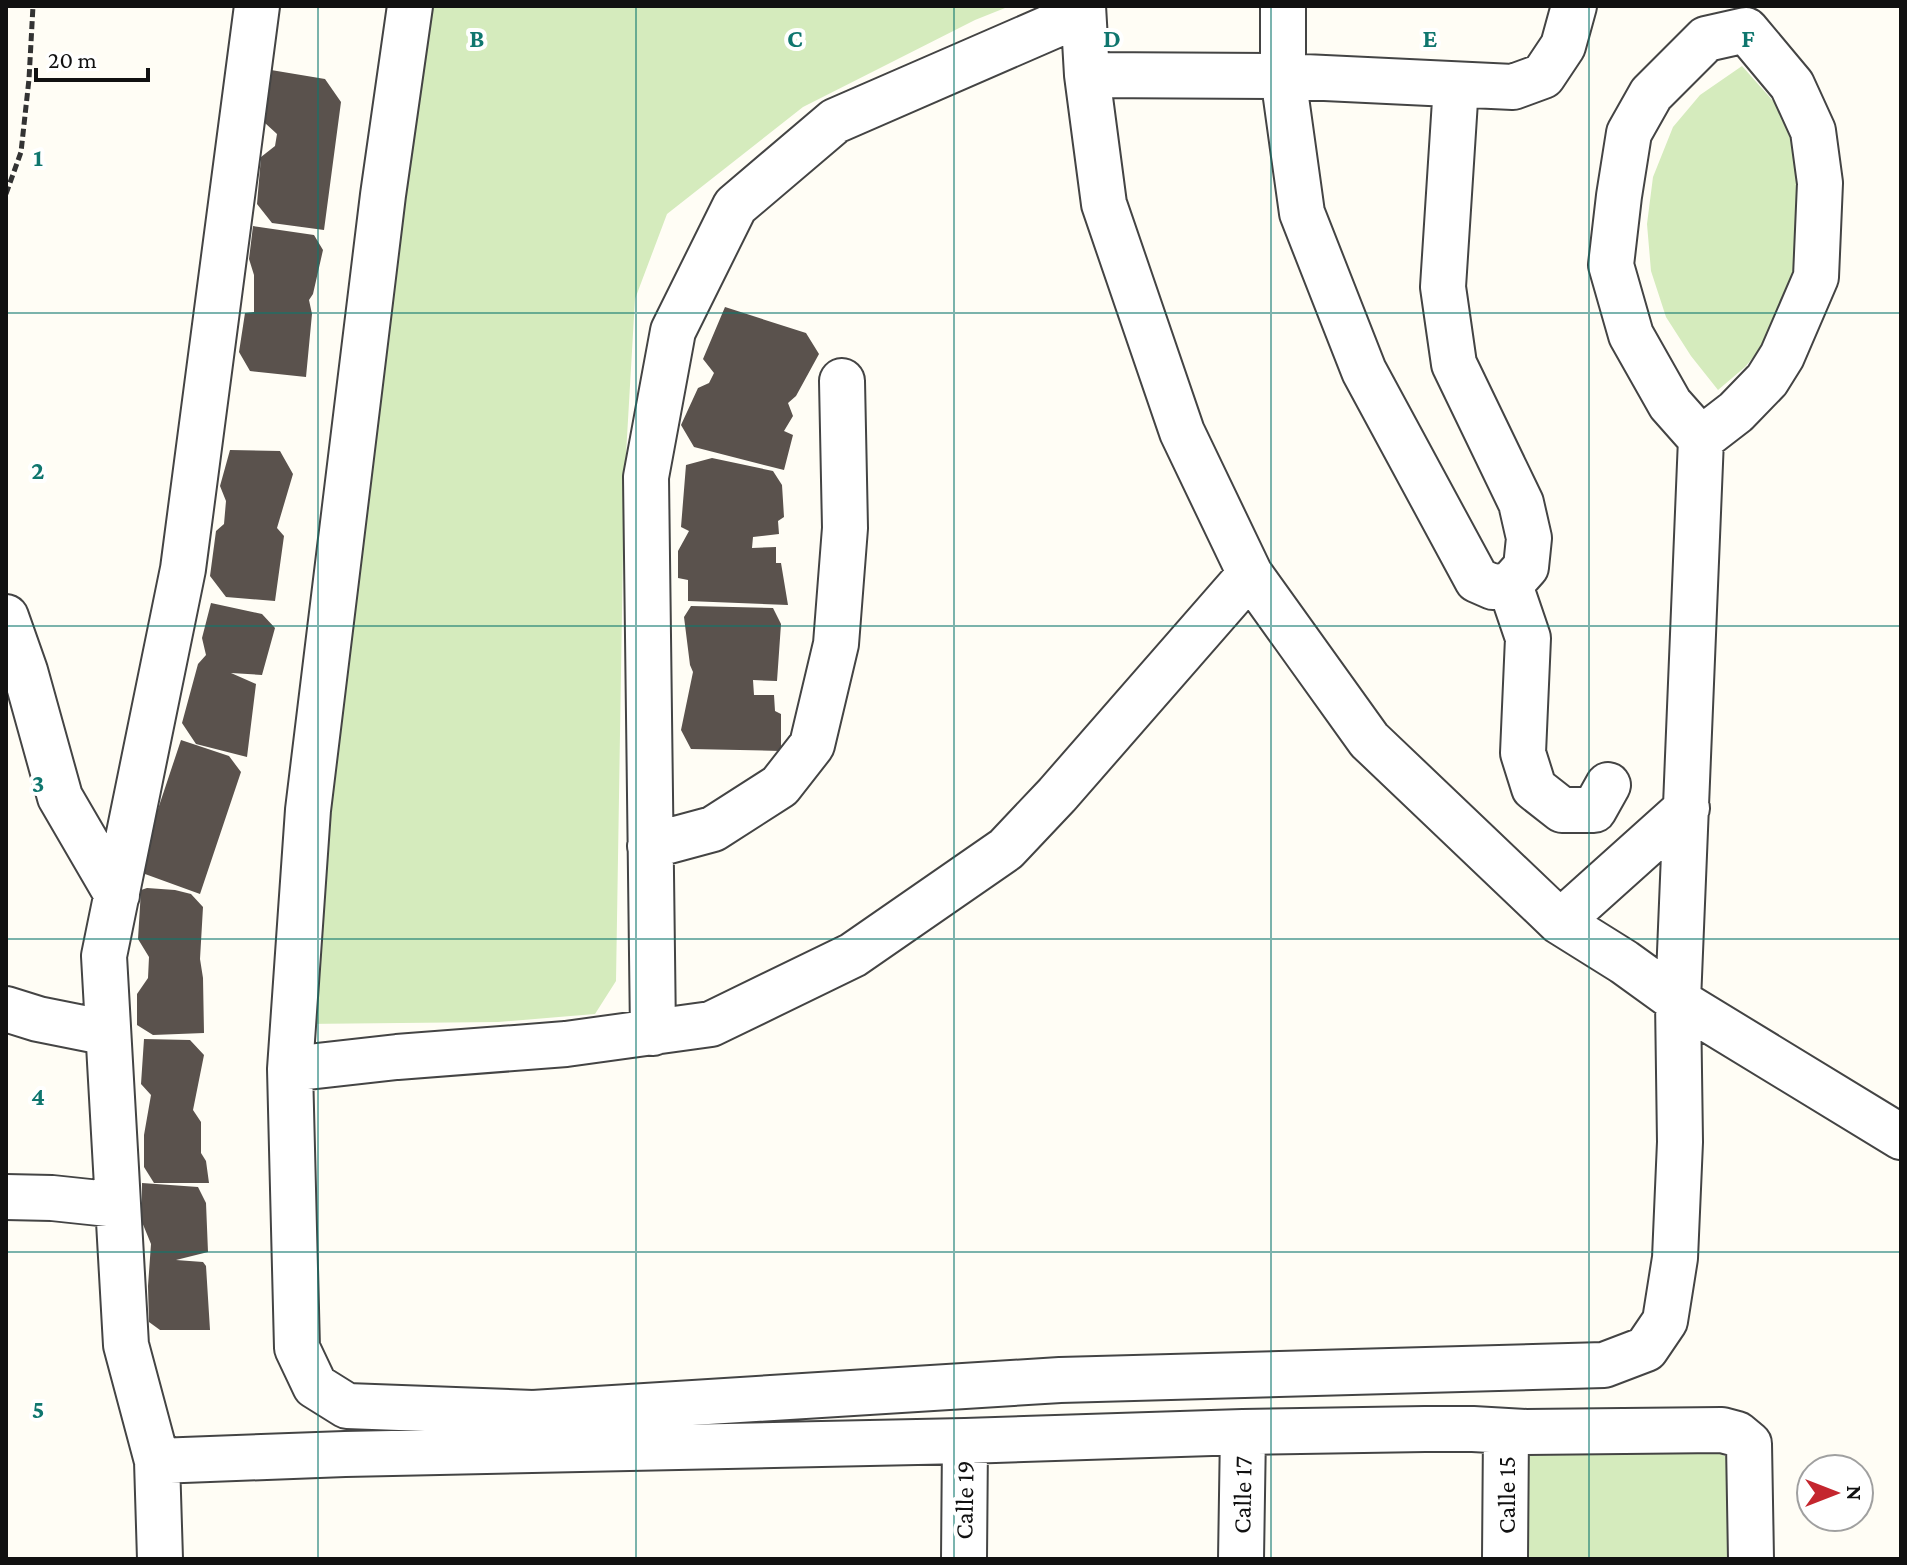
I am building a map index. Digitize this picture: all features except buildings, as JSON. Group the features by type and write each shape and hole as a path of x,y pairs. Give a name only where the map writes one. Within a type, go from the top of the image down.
{"street":[{"path":"160,1559 157,1461 126,1345 104,956 183,569 257,6"},
{"path":"410,6 381,211 308,810 290,1069 297,1348 315,1386 347,1406 533,1413 1060,1380 1604,1365 1646,1349 1665,1321 1675,1258 1680,1142 1678,1001 1701,439 1670,404 1631,335 1611,265 1629,133 1651,94 1706,39 1735,19 1792,85 1813,131 1820,183 1816,277 1782,356 1767,380 1736,412 1701,439"},
{"path":"1283,6 1283,76 1302,213 1364,371 1477,580 1493,587 1510,585 1526,567 1529,538 1521,503 1454,364 1443,287 1456,85"},
{"path":"1087,75 1283,76 1513,87 1543,76 1563,46 1574,6"},
{"path":"653,1033 646,477 673,331 735,206 835,121 1083,10 1087,75 1104,204 1182,432 1250,574 1369,740 1560,922 1678,1001 1901,1137"},
{"path":"650,846 713,829 780,786 812,745 836,644 845,528 842,381"},
{"path":"290,1069 566,1044 711,1024 853,955 1006,849 1250,574"},
{"path":"1510,585 1528,638 1523,753 1534,788 1562,810 1594,810 1608,785"},
{"path":"6,617 15,671 60,797 117,895"},
{"path":"1560,922 1687,808"},
{"path":"6,1009 38,1019 108,1033"},
{"path":"6,1197 118,1205"},
{"path":"157,1461 1243,1432 1722,1430 1737,1434 1749,1444 1751,1559"},
{"name":"Calle 15","path":"1505,1559 1506,1431"},
{"name":"Calle 17","path":"1241,1559 1243,1432"},
{"name":"Calle 19","path":"964,1559 965,1441"}],"path":[{"path":"6,194 21,152 33,6"}],"green space":[{"path":"418,6 1010,6 975,20 803,107 667,214 635,299 624,489 616,981 595,1014 498,1022 303,1024"},
{"path":"1742,66 1774,102 1793,143 1807,240 1772,335 1745,367 1718,390 1666,317 1651,271 1647,224 1653,177 1673,127 1700,95"},
{"path":"1682,1430 1749,1471 1749,1559 1505,1559 1506,1444"}]}
